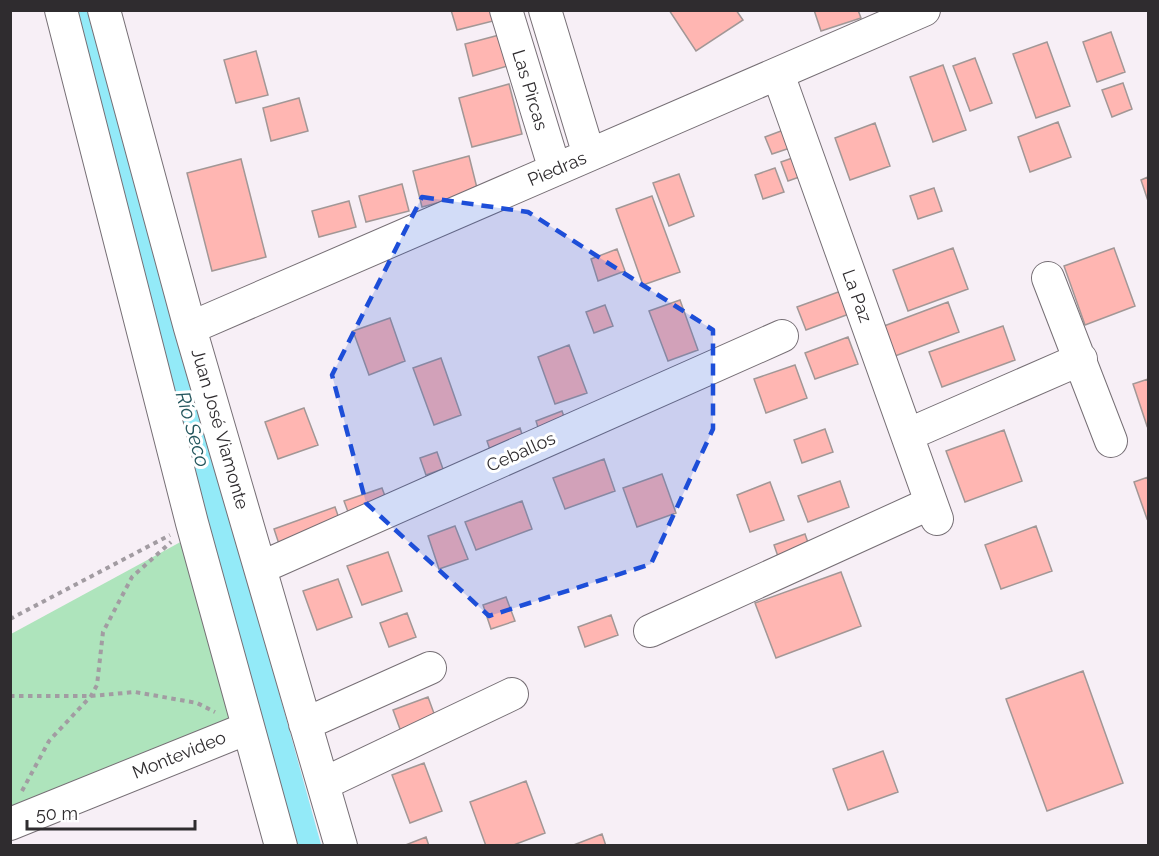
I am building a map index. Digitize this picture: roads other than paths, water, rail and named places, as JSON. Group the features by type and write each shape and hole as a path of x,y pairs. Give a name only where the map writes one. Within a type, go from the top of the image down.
{"street":[{"path":"61,10 192,523 281,846"},
{"name":"Juan José Viamonte","path":"104,10 190,328 341,846"},
{"name":"Las Pircas","path":"506,10 555,170"},
{"name":"Las Pircas","path":"544,10 589,155"},
{"name":"Piedras","path":"190,328 924,10"},
{"name":"La Paz","path":"650,631 934,511 777,74"},
{"path":"1048,278 1111,441"},
{"name":"Ceballos","path":"260,568 782,336"},
{"path":"907,435 1081,359"},
{"path":"305,724 430,668"},
{"path":"323,784 512,694"},
{"name":"Montevideo","path":"10,824 248,728"}],"waterway":[{"name":"Río Seco","path":"82,10 121,135 168,337 309,846"}]}
